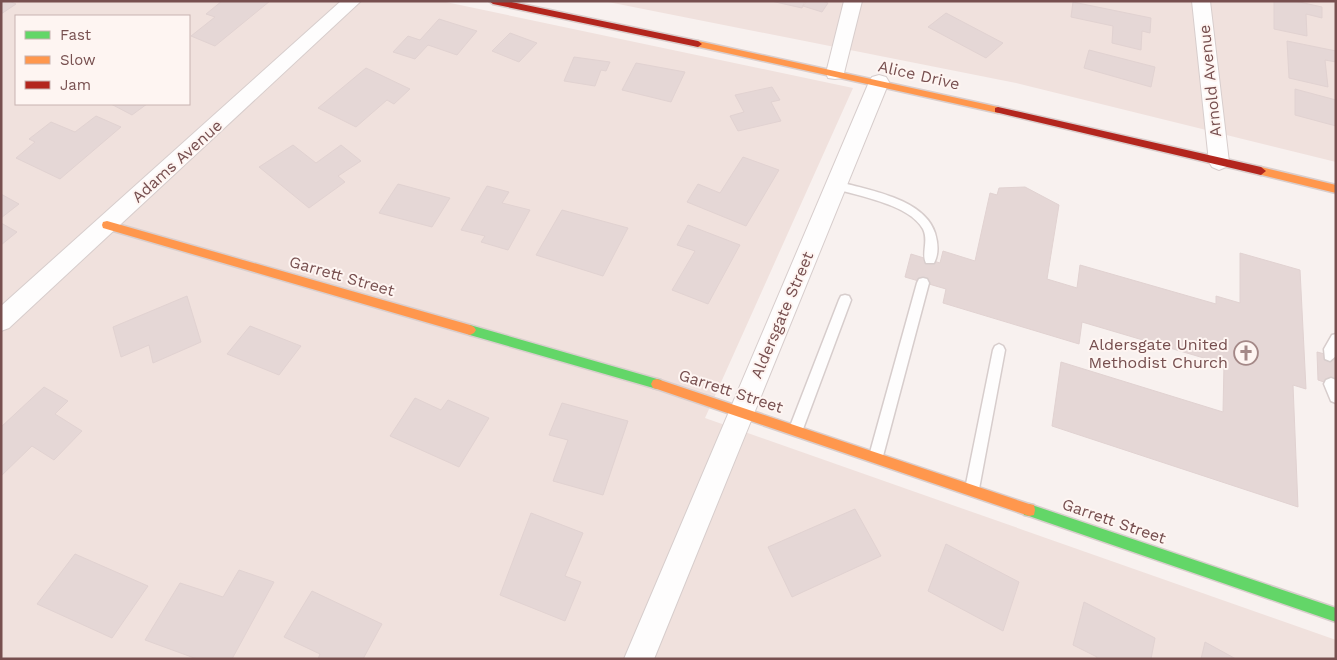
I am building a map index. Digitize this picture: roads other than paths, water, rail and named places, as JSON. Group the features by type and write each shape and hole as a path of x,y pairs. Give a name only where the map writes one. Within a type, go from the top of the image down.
{"street":[{"name":"Adams Avenue","path":"1,321 352,1"},
{"name":"Alice Drive","path":"493,1 530,5 835,72 1336,189"},
{"path":"835,72 853,1"},
{"name":"Arnold Avenue","path":"1201,1 1219,162"},
{"name":"Aldersgate Street","path":"639,659 879,82"},
{"name":"Garrett Street","path":"107,225 662,385 876,456 1336,615"}],"lane":[{"path":"836,185 898,204 920,216 932,234 934,249 930,260"},
{"path":"876,456 923,283"},
{"path":"796,429 844,300"},
{"path":"1330,356 1330,349 1336,339"},
{"path":"972,489 999,350"},
{"path":"1331,384 1336,398"}],"place":[{"name":"Aldersgate United Methodist Church","path":"1246,353"}]}
